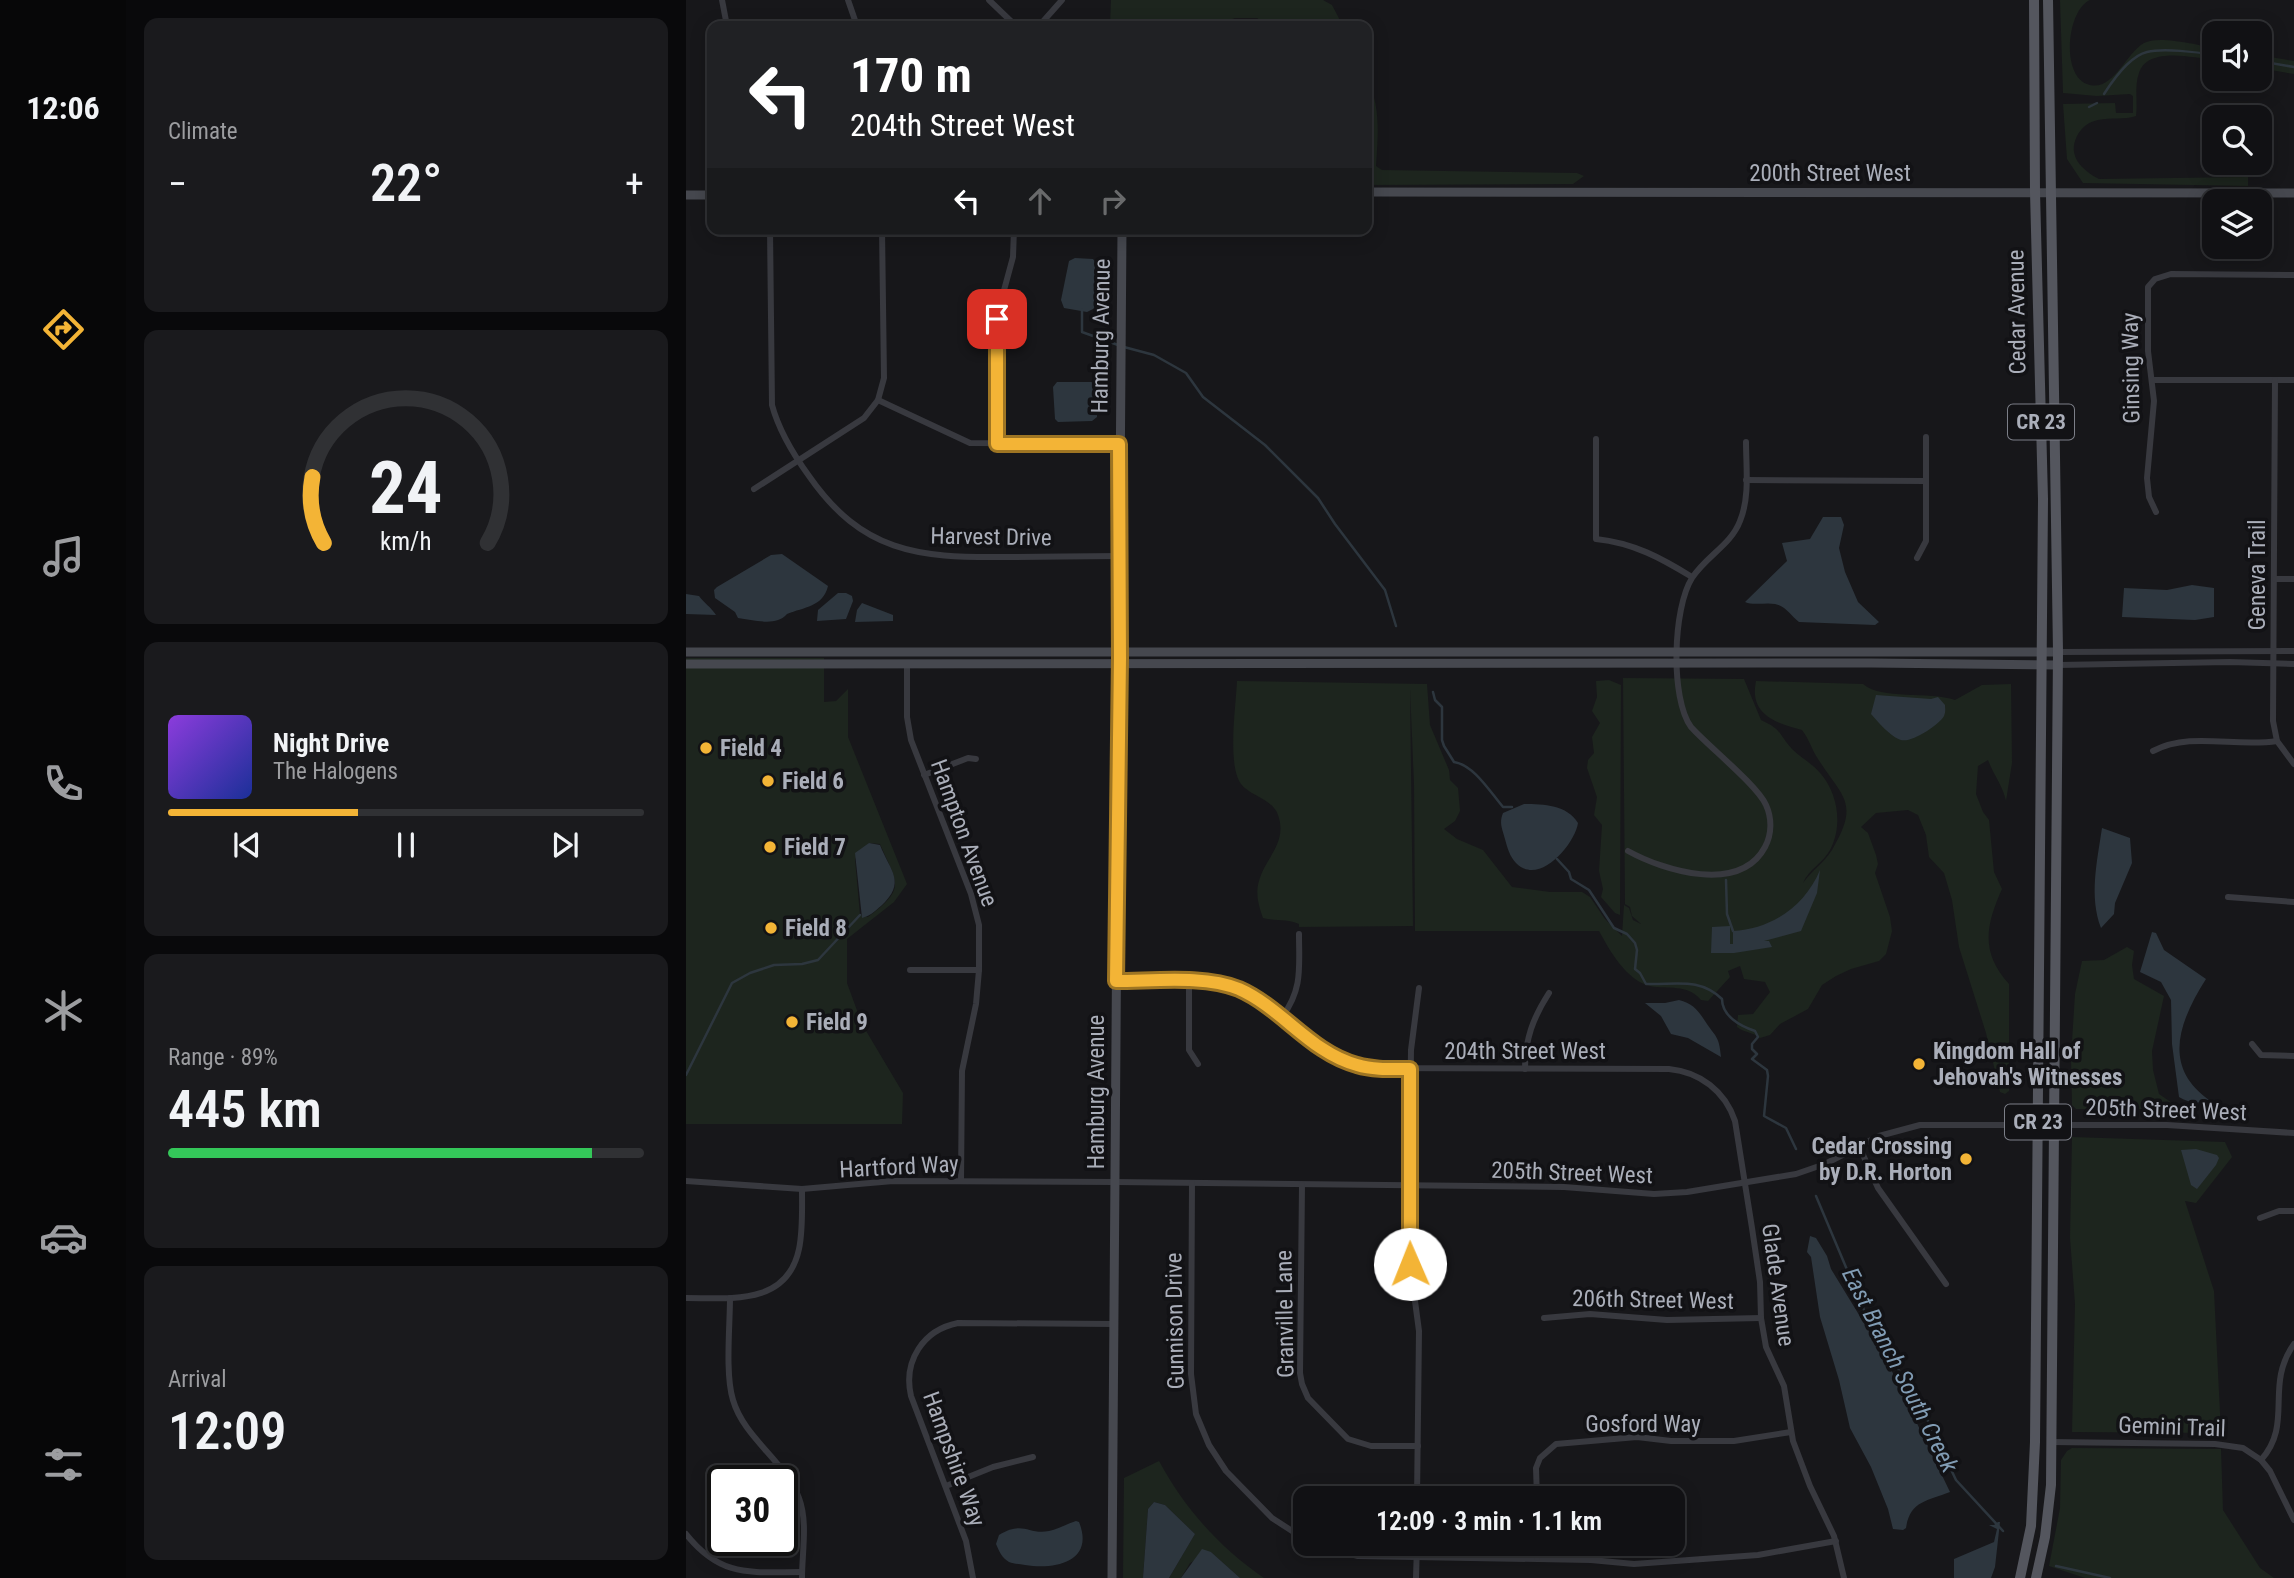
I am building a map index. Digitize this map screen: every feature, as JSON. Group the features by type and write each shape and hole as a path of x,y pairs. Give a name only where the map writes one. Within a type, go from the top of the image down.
{"main road":[{"name":"Cedar Avenue","path":"2034,0 2035,192 2043,499 2042,665"},
{"name":"Cedar Avenue","path":"2048,0 2058,652"},
{"name":"200th Street West","path":"1372,192 2294,193"},
{"path":"686,195 707,195"},
{"name":"Hamburg Avenue","path":"1112,1578 1122,235"},
{"path":"686,664 907,666 1120,658 1678,651 2058,652"},
{"path":"686,652 1678,665 2058,665"},
{"name":"CR 23","path":"2036,1578 2049,1512 2051,1442 2058,652"},
{"name":"CR 23","path":"2020,1578 2031,1526 2034,1491 2042,665"}],"street":[{"path":"722,0 726,21"},
{"path":"848,0 855,21"},
{"path":"989,0 1011,21"},
{"path":"1043,21 1062,0"},
{"name":"Harvest Drive","path":"771,235 772,405 777,421 799,461 822,495 847,519 875,537 914,552 944,557 1121,556"},
{"path":"754,488 864,418 878,400 884,378 882,235"},
{"path":"997,444 997,316 1013,257 1014,235"},
{"name":"Ginsing Way","path":"2156,512 2149,497 2147,478 2153,414 2153,380 2148,351 2148,287 2155,279 2171,274 2294,275"},
{"path":"2153,380 2294,380"},
{"name":"Geneva Trail","path":"2275,380 2273,721 2277,741"},
{"path":"878,400 965,442 1119,444"},
{"path":"1917,558 1926,541 1926,437"},
{"path":"1597,439 1596,539 1628,544 1647,551 1692,578"},
{"path":"1628,851 1641,859 1672,870 1700,874 1726,873 1736,872 1754,862 1768,840 1770,827 1766,804 1752,786 1708,746 1684,718 1678,691 1680,609 1692,578 1734,533 1743,514 1746,442"},
{"path":"1746,480 1926,481"},
{"path":"2275,579 2294,579"},
{"path":"2058,652 2294,651"},
{"path":"2058,665 2294,664"},
{"name":"Hampton Avenue","path":"907,666 908,725 924,775 975,903 979,925 976,1004 962,1071 961,1181"},
{"path":"2152,751 2178,741 2246,744 2277,741 2294,764"},
{"path":"924,775 968,758 976,759"},
{"path":"2228,897 2294,902"},
{"path":"1282,1017 1292,1004 1298,988 1299,934"},
{"path":"911,970 979,970"},
{"name":"204th Street West","path":"1116,981 1217,983 1240,990 1282,1017 1329,1054 1373,1069 1664,1069"},
{"path":"1189,981 1189,1050 1198,1064"},
{"path":"1417,1486 1419,1331 1409,1256 1409,1187 1410,1069 1412,1030 1419,988"},
{"path":"1525,1069 1528,1032 1549,993"},
{"path":"2252,1044 2261,1055 2294,1056"},
{"name":"Glade Avenue","path":"1664,1069 1681,1070 1709,1083 1722,1096 1735,1121 1760,1282 1760,1318 1766,1347 1784,1387 1791,1432 1803,1471 1836,1541 1844,1578"},
{"name":"205th Street West","path":"1115,1182 1564,1187 1658,1194 1807,1171 1889,1132 1915,1126 2167,1125 2294,1133"},
{"path":"1859,1146 1878,1188 1946,1284"},
{"name":"Hartford Way","path":"686,1181 803,1189 876,1181 1115,1182"},
{"name":"Gunnison Drive","path":"1192,1183 1191,1374 1199,1422 1210,1447 1231,1476 1275,1521 1293,1532"},
{"name":"Granville Lane","path":"1302,1185 1300,1363 1304,1390 1336,1428 1353,1441 1369,1445 1418,1446"},
{"path":"686,1298 754,1296 768,1291 785,1278 794,1266 800,1244 803,1189"},
{"path":"2260,1218 2279,1211 2294,1212"},
{"path":"686,1534 701,1553 726,1568 743,1572 802,1575 803,1515 798,1495 739,1416 733,1401 730,1385 730,1298"},
{"name":"206th Street West","path":"1544,1318 1590,1314 1667,1320 1760,1318"},
{"name":"Hampshire Way","path":"973,1578 969,1550 910,1392 912,1358 928,1337 942,1328 962,1322 1114,1324"},
{"path":"2294,1344 2280,1373 2277,1431 2261,1460 2274,1476 2294,1520"},
{"name":"Gosford Way","path":"1536,1486 1536,1468 1540,1458 1556,1444 1637,1437 1671,1441 1734,1441 1791,1432"},
{"name":"Gemini Trail","path":"2051,1442 2223,1444 2243,1448 2261,1460"},
{"path":"946,1486 993,1467 1032,1457"},
{"path":"1384,1556 1536,1558 1634,1564 1781,1552 1836,1541"},
{"path":"1416,1578 1417,1557"}],"shaded area":[{"path":"1111,0 1323,0 1332,5 1340,21 1261,21 1257,18 1235,18 1228,21 1110,21"},
{"path":"2060,0 2090,0 2076,16 2070,42 2073,68 2087,84 2096,86 2104,83 2137,48 2150,41 2178,41 2202,46 2202,58 2161,56 2144,65 2139,73 2136,89 2136,116 2094,121 2085,126 2074,143 2075,156 2082,167 2099,179 2248,177 2248,186 2083,183 2067,159 2063,104 2115,103 2116,113 2133,113 2133,96 2063,93"},
{"path":"2272,57 2294,61 2294,74 2272,70"},
{"path":"1372,92 1377,110 1376,166 1382,170 1577,173 1584,176 1573,184 1372,185"},
{"path":"1075,258 1093,259 1097,265 1095,308 1087,312 1064,308 1061,300 1069,261"},
{"path":"1057,382 1092,382 1097,387 1097,417 1092,421 1058,422 1055,419 1053,387"},
{"path":"1823,517 1841,517 1844,525 1839,548 1845,572 1858,602 1879,622 1875,625 1799,622 1779,605 1745,602 1787,561 1782,543 1810,539"},
{"path":"782,554 828,586 822,598 782,618 764,622 738,618 735,612 715,598 714,590 717,587 771,555"},
{"path":"2192,585 2214,588 2214,617 2195,620 2122,617 2124,588 2167,590"},
{"path":"838,593 852,596 853,601 846,619 817,621 818,610"},
{"path":"686,594 699,596 716,615 686,614"},
{"path":"862,603 893,615 893,621 855,622 857,610"},
{"path":"686,658 824,658 824,702 836,701 848,689 848,737 907,884 894,902 847,939 847,983 862,1024 903,1093 902,1124 686,1124","holes":["869,843 880,844 895,884 889,899 868,917 860,915 855,859"]},
{"path":"1623,678 1744,679 1761,720 1777,730 1792,749 1818,770 1827,782 1835,801 1837,821 1834,841 1827,855 1803,883 1829,855 1840,834 1845,821 1845,801 1802,730 1774,720 1760,709 1756,702 1756,681 1863,684 1881,692 1955,700 1982,685 2011,684 2012,763 2006,801 1988,760 1978,766 1976,794 1989,820 1994,872 2002,889 1992,915 1989,938 1993,961 2009,984 2009,1091 2005,1094 2000,1092 1986,1033 1959,947 1952,900 1944,873 1929,857 1926,835 1918,815 1908,810 1876,813 1861,827 1868,833 1876,855 1878,864 1875,873 1890,917 1892,931 1886,954 1879,961 1851,969 1822,985 1808,1009 1780,1024 1770,1035 1760,1038 1737,1027 1738,1015 1753,1014 1770,992 1765,982 1744,979 1740,966 1728,971 1730,977 1708,1001 1701,1000 1690,991 1650,986 1633,978 1620,964 1599,931 1415,931 1410,689 1413,926 1299,927 1295,922 1263,918 1257,891 1262,873 1278,842 1280,825 1278,815 1271,805 1245,788 1237,775 1233,749 1237,681 1427,684 1430,725 1449,770 1450,780 1458,788 1460,811 1455,821 1444,829 1457,839 1483,850 1512,887 1550,892 1582,892 1590,897 1605,919 1622,936 1624,905 1629,908 1633,920 1641,924 1632,916 1630,907 1625,904"},
{"path":"1609,680 1621,685 1620,915 1601,897 1603,889 1599,871 1602,825 1594,815 1597,797 1587,768 1588,760 1594,753 1592,737 1600,723 1592,711 1597,697 1596,681"},
{"path":"1876,695 1931,699 1938,697 1945,705 1945,714 1925,732 1912,739 1901,740 1889,733 1871,714"},
{"path":"1524,804 1561,809 1568,812 1578,823 1563,851 1554,860 1535,870 1525,869 1514,861 1501,826 1503,813"},
{"path":"2102,828 2130,838 2132,863 2115,903 2114,914 2101,928 2095,891"},
{"path":"869,843 880,845 892,869 895,883 889,898 870,915 862,918 855,853"},
{"path":"1820,870 1817,893 1801,931 1764,941 1769,941 1772,947 1734,953 1711,953 1712,927 1730,926 1730,944 1733,944 1733,931 1761,926 1796,905 1814,883"},
{"path":"2152,932 2156,933 2164,950 2206,979 2183,1026 2180,1058 2194,1087 2209,1100 2190,1102 2179,1097 2172,1044 2171,1000 2161,982 2140,972"},
{"path":"2127,947 2134,951 2134,979 2164,996 2152,1051 2153,1070 2159,1094 2175,1105 2172,1109 2076,1109 2072,1105 2071,1057 2075,994 2082,961 2104,960"},
{"path":"1679,1000 1691,1005 1700,1014 1716,1037 1721,1057 1688,1038 1671,1034 1661,1016 1645,1003"},
{"path":"2072,1137 2225,1142 2232,1157 2196,1203 2185,1201 2214,1291 2221,1433 2072,1432 2075,1304 2070,1238"},
{"path":"2196,1149 2219,1158 2197,1189 2191,1185 2181,1150"},
{"path":"1810,1236 1816,1238 1831,1269 1886,1359 1950,1492 1916,1507 1903,1530 1893,1529 1871,1467 1850,1428 1820,1317 1811,1257 1807,1252"},
{"path":"2072,1448 2221,1449 2223,1510 2260,1568 2274,1578 2085,1578 2049,1566 2060,1508 2061,1460"},
{"path":"1159,1461 1180,1495 1205,1526 1233,1554 1264,1578 1240,1578 1211,1552 1190,1563 1181,1578 1169,1578 1195,1534 1165,1505 1154,1502 1148,1509 1143,1578 1123,1578 1124,1478"},
{"path":"1154,1502 1165,1505 1195,1534 1169,1578 1143,1578 1148,1509"},
{"path":"1079,1522 1083,1536 1082,1546 1077,1555 1059,1564 1037,1566 1011,1563 996,1544 999,1535 1007,1531 1020,1528 1049,1531"},
{"path":"1998,1522 1995,1567 1991,1578 1954,1578 1954,1559 1994,1542 1997,1529 1989,1525"},
{"path":"1202,1549 1211,1552 1240,1578 1181,1578"}],"waterway":[{"path":"2104,94 2128,63 2141,54 2171,50 2202,54"},
{"path":"2272,63 2294,67"},
{"path":"2089,107 2097,103"},
{"name":"East Branch South Creek","path":"1082,310 1082,332 1118,345"},
{"name":"East Branch South Creek","path":"1124,347 1154,355 1186,373 1203,397 1265,445 1318,498 1385,590 1396,626"},
{"name":"East Branch South Creek","path":"1433,692 1435,700 1442,707 1442,740 1454,762 1475,774 1503,807 1512,807"},
{"name":"East Branch South Creek","path":"1557,859 1569,872 1571,879 1589,890 1614,928 1627,934 1635,943 1635,969 1646,984 1687,984 1705,988 1722,999 1725,1010 1733,1020 1755,1031 1758,1037 1752,1044 1752,1049 1757,1054 1752,1059 1767,1070 1768,1076 1764,1116 1786,1128 1796,1149"},
{"path":"1726,880 1727,914 1733,931"},
{"path":"686,1075 732,983 750,973 774,965 802,964 818,960 860,915"},
{"name":"East Branch South Creek","path":"1816,1196 1864,1310 1928,1421 1956,1480 2003,1531"},
{"name":"East Branch South Creek","path":"2056,1566 2110,1578"}],"place":[{"name":"Field 4","path":"706,748"},
{"name":"Field 6","path":"768,781"},
{"name":"Field 7","path":"770,847"},
{"name":"Field 8","path":"771,928"},
{"name":"Field 9","path":"792,1022"},
{"name":"Kingdom Hall of Jehovah's Witnesses","path":"1919,1064"},
{"name":"Cedar Crossing by D.R. Horton","path":"1966,1159"}],"route":[{"path":"997,319 997,444 1119,444 1121,535 1116,981 1201,981 1227,985 1258,1000 1335,1057 1366,1068 1410,1069 1410,1264"}]}
